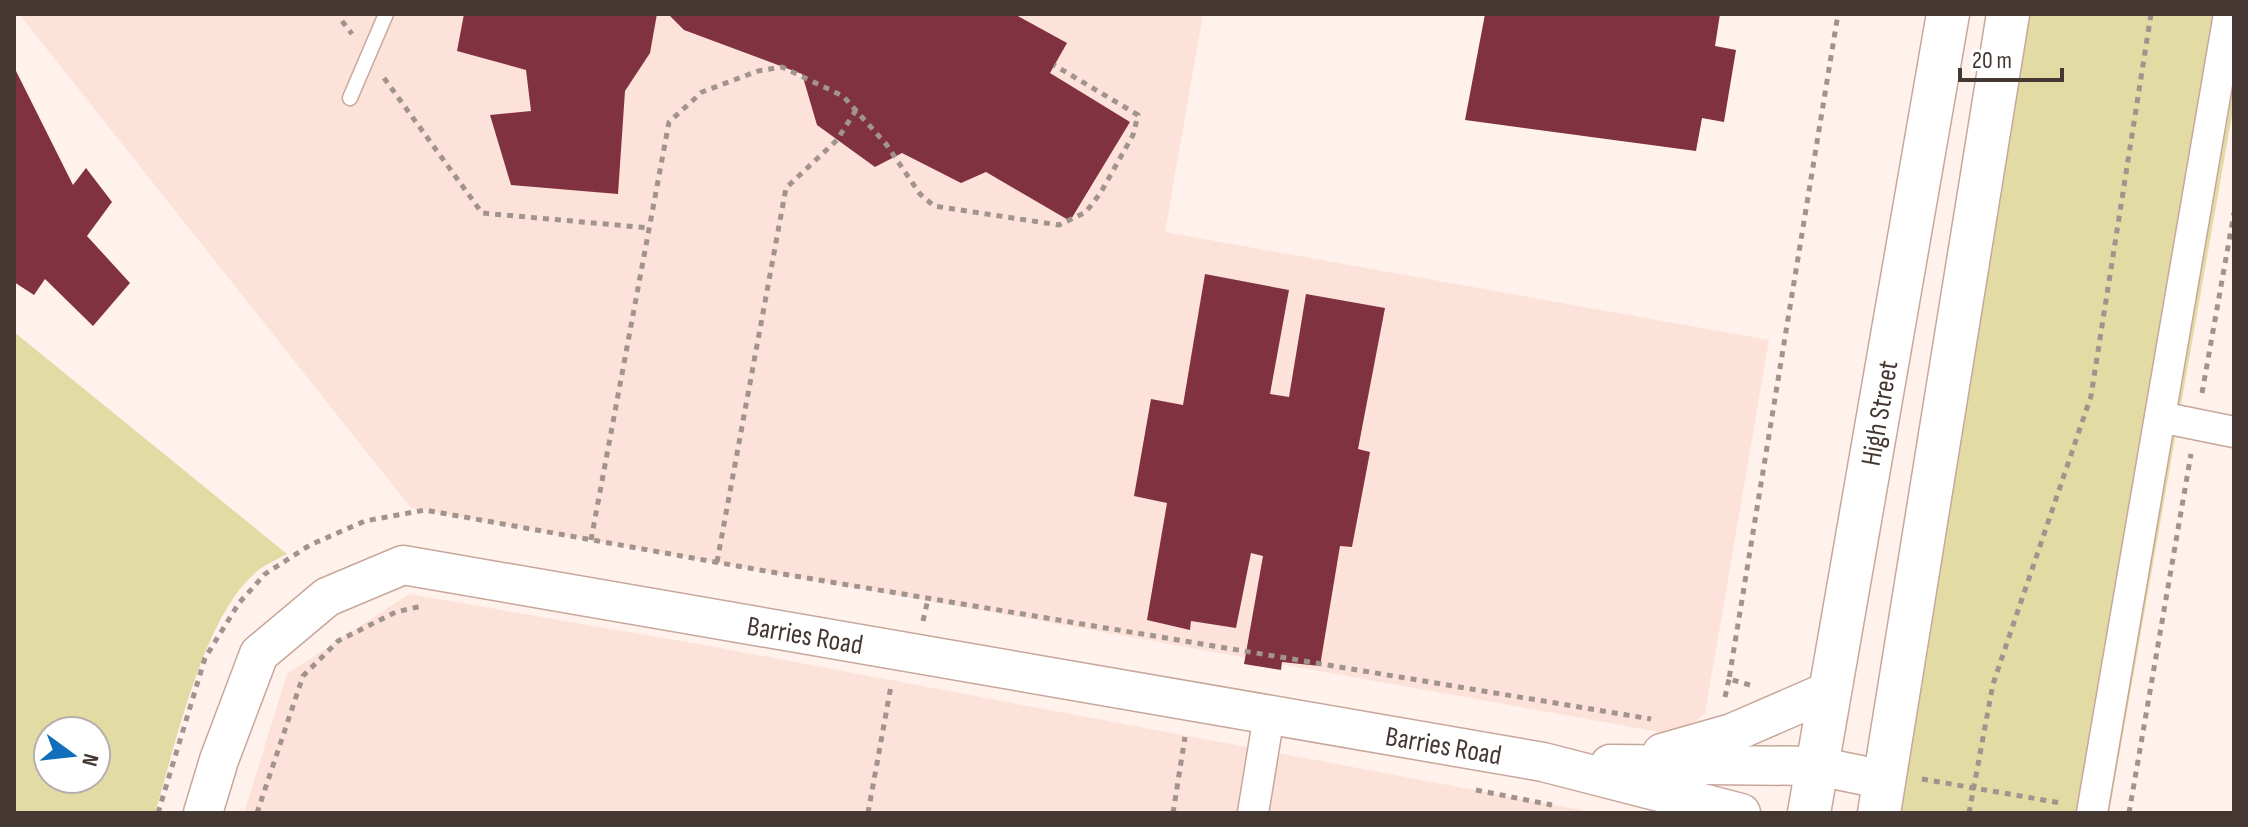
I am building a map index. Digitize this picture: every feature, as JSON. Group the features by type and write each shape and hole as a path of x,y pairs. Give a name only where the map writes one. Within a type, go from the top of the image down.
{"main road":[{"name":"High Street","path":"1809,813 1948,14"},
{"path":"1884,783 2008,14"}],"street":[{"path":"2092,811 2229,14"},
{"path":"2160,417 2234,432"},
{"name":"Barries Road","path":"203,813 219,760 259,654 327,597 403,565 1543,762 1726,811"},
{"name":"Barries Road","path":"1620,764 1732,733 1831,690"},
{"path":"1253,813 1269,715"},
{"name":"Barries Road","path":"1543,762 1817,766 1884,783"}],"lane":[{"path":"350,98 386,14"}],"path":[{"path":"1784,711 1763,690 1729,679 1838,14"},
{"path":"1969,813 1993,684 2091,396 2151,14"},
{"path":"342,21 482,213 650,228"},
{"path":"591,540 669,122 702,92 758,71 782,67 843,96 886,144 920,194 934,206 1059,225 1086,212 1101,192 1133,135 1138,115 1054,65"},
{"path":"717,562 786,188 837,140 856,110"},
{"path":"2129,813 2234,213"},
{"path":"257,813 303,676 338,641 396,612 421,606 437,608"},
{"path":"868,813 891,686 900,687"},
{"path":"1170,733 1185,736 1173,813"},
{"path":"1884,783 1914,759 1912,777 2092,811"},
{"path":"1475,790 1566,807"}],"shaded area":[{"path":"19,14 1203,14 1165,232 1769,340 1705,714 1676,735 411,508"},
{"path":"2016,14 2234,14 2234,104 2109,813 1881,813"},
{"path":"14,332 287,554 260,569 240,589 223,615 194,682 155,813 14,813"},
{"path":"409,594 715,647 1597,813 244,813 287,674"}],"building":[{"path":"464,14 657,14 650,53 625,91 618,194 511,185 490,115 531,111 526,70 457,51"},
{"path":"668,14 1014,14 1067,43 1050,73 1130,122 1070,221 986,172 961,183 902,153 875,167 817,125 802,74 684,30"},
{"path":"1485,14 1720,14 1715,46 1736,50 1724,122 1702,118 1696,151 1465,120"},
{"path":"14,67 73,185 86,168 112,202 87,236 130,283 93,326 45,279 34,295 14,282"},
{"path":"1205,274 1289,290 1270,394 1289,397 1306,294 1385,308 1358,449 1370,452 1352,547 1340,546 1320,666 1282,662 1281,670 1244,664 1263,556 1251,553 1236,628 1191,621 1190,630 1147,620 1167,503 1134,496 1151,399 1183,405"}]}
